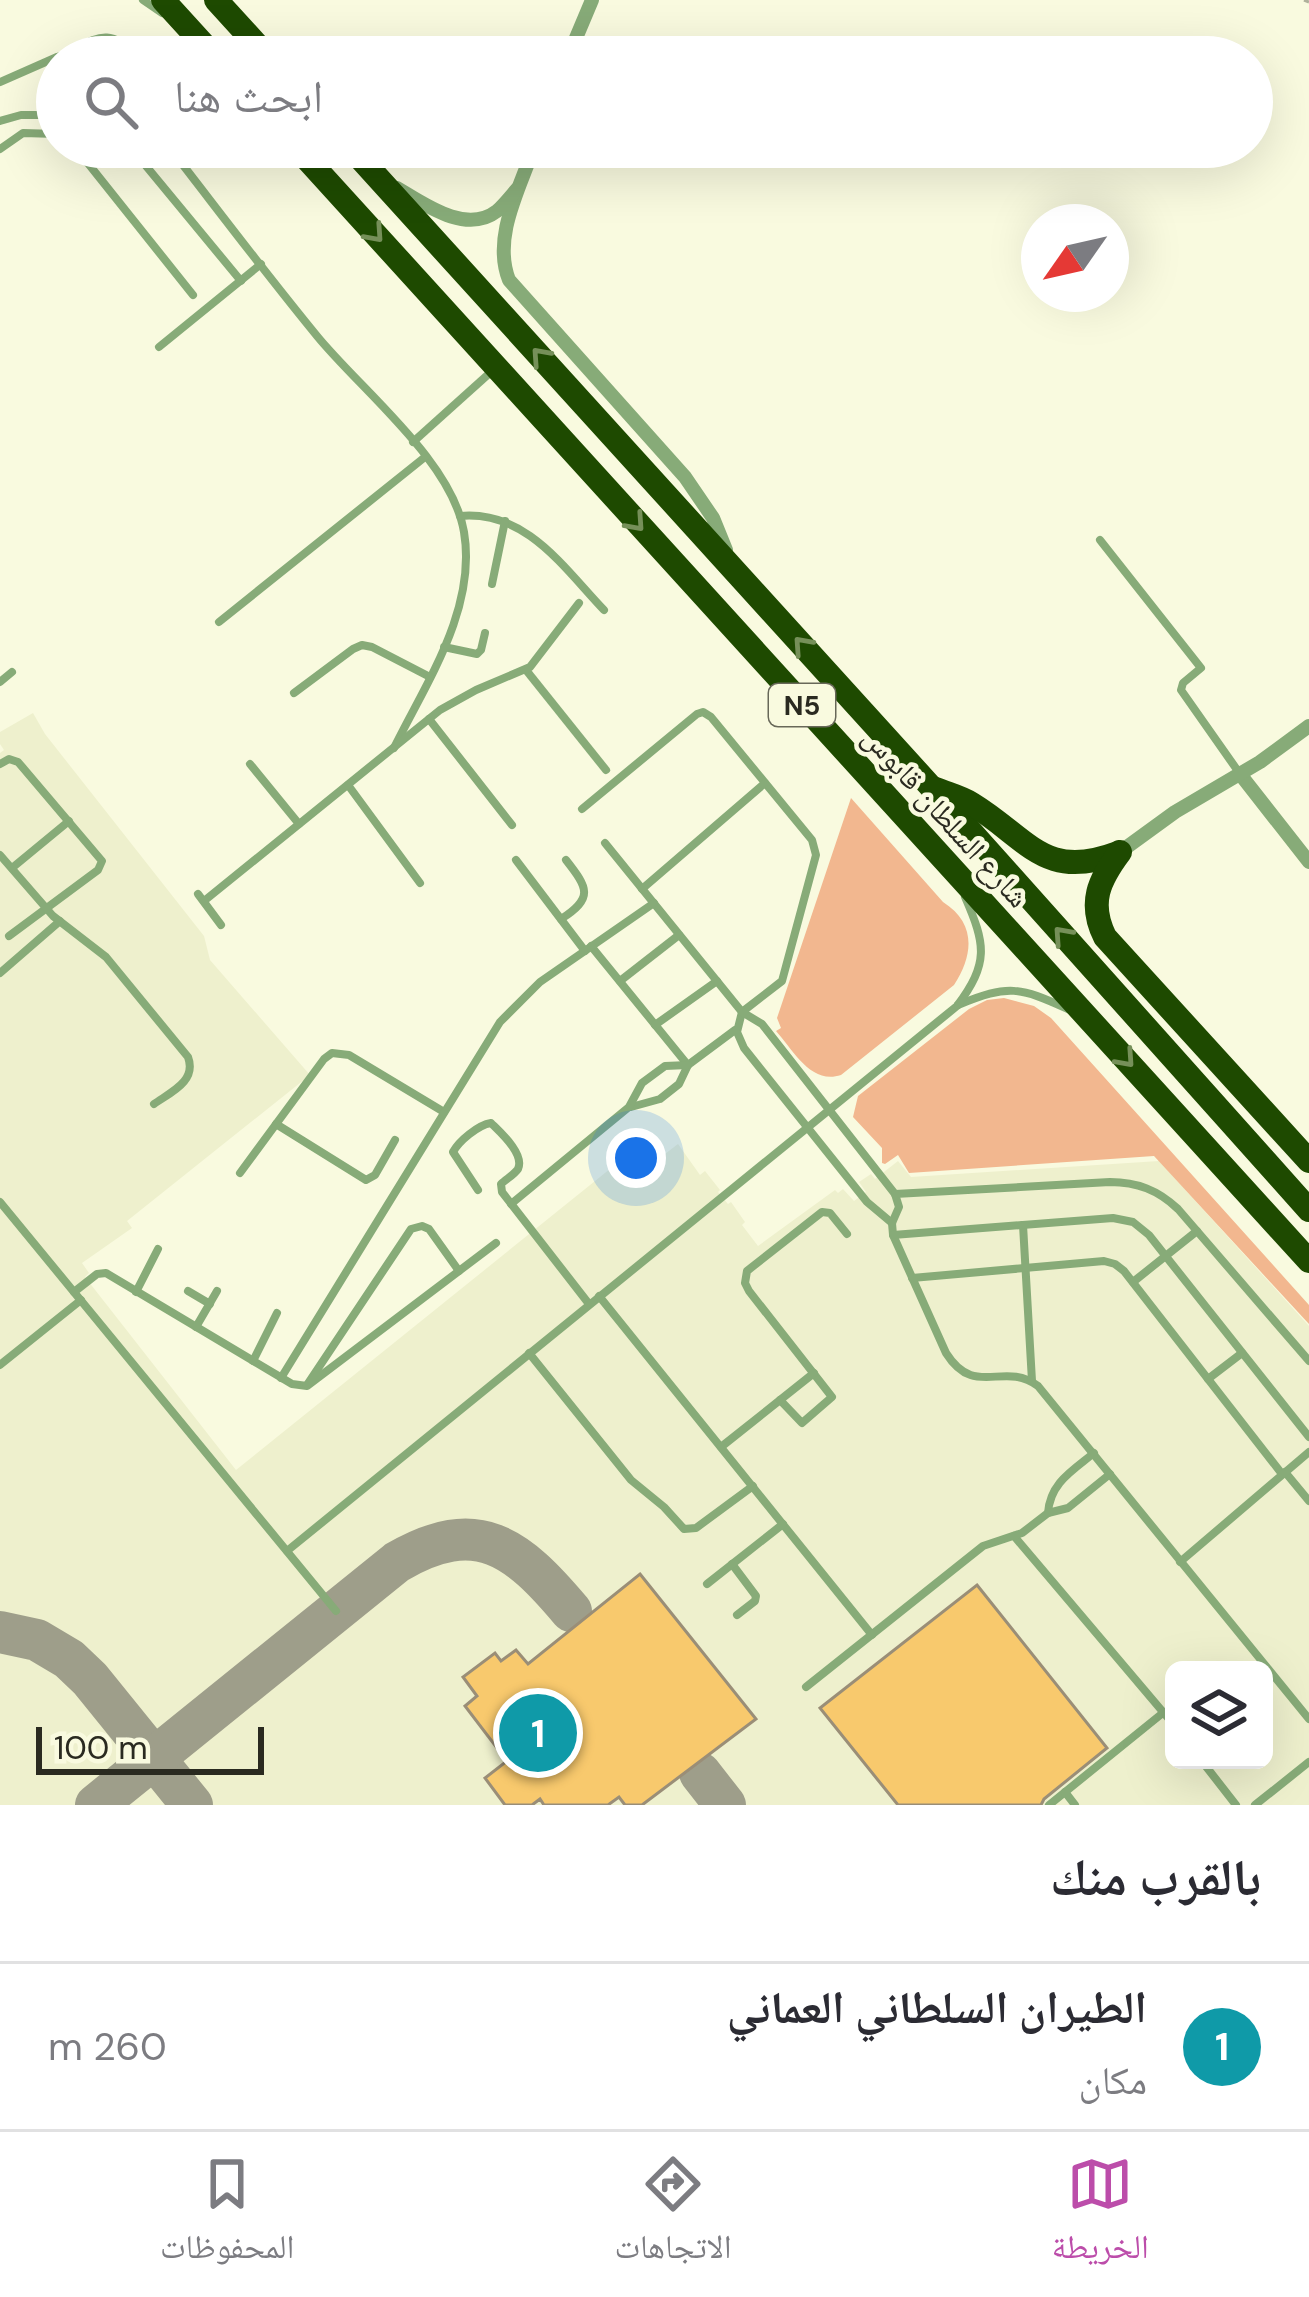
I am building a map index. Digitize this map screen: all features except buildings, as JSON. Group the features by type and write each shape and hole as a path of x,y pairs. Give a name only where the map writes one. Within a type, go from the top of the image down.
{"highway":[{"path":"163,0 196,36"},
{"path":"216,0 249,36"},
{"name":"شارع السلطان قابوس","path":"315,168 1309,1262"},
{"name":"شارع السلطان قابوس","path":"369,168 1309,1210"},
{"path":"931,787 969,801 1054,860 1095,861 1120,852"},
{"path":"1120,852 1096,896 1106,937 1309,1161"}],"street":[{"path":"577,36 592,0"},
{"path":"526,168 502,247 509,280 685,477 713,518 734,571"},
{"path":"375,175 465,220 493,214 520,185"},
{"path":"1120,852 1309,726"},
{"path":"1240,774 1309,862"}],"lane":[{"path":"143,0 191,36"},
{"path":"0,82 36,66"},
{"path":"0,121 36,115"},
{"path":"0,149 23,133 36,133"},
{"path":"92,168 193,295"},
{"path":"148,168 241,281"},
{"path":"186,168 326,346 425,457 446,484 460,516 465,535 458,610 445,647 394,748"},
{"path":"158,347 261,264"},
{"path":"413,442 496,368"},
{"path":"219,622 425,457"},
{"path":"460,516 506,520 535,538 604,610"},
{"path":"492,584 506,520"},
{"path":"1100,540 1202,668 1181,690 1240,774"},
{"path":"221,925 201,897 428,719 476,690 526,670 579,603"},
{"path":"445,647 475,655 482,650 485,633"},
{"path":"294,693 362,645 430,677"},
{"path":"526,670 606,770"},
{"path":"0,682 12,672"},
{"path":"582,809 700,712 709,715 812,839 816,855 782,981 742,1012 737,1036 872,1208 892,1223"},
{"path":"428,719 512,825"},
{"path":"0,764 9,759 18,762 99,854 102,864 9,936"},
{"path":"250,764 299,824"},
{"path":"642,889 765,783"},
{"path":"348,785 420,883"},
{"path":"12,868 69,821"},
{"path":"604,843 742,1012 758,1020 896,1195 899,1207 893,1235 956,1367 975,1378 1018,1376 1032,1381 1309,1719"},
{"path":"0,855 46,909 106,956 190,1062 186,1080 154,1104"},
{"path":"516,860 561,920 620,981 688,1065"},
{"path":"561,920 578,908 584,896 581,879 566,860"},
{"path":"950,866 982,946 977,975 957,1006"},
{"path":"281,1378 509,1012 540,982 654,903"},
{"path":"0,974 60,922"},
{"path":"620,981 680,935"},
{"path":"656,1025 716,981"},
{"path":"287,1551 957,1006 1011,989 1090,1019"},
{"path":"629,1107 659,1099 679,1084 688,1065 737,1028"},
{"path":"240,1173 327,1055 349,1055 444,1112"},
{"path":"511,1204 629,1107 640,1086 661,1069 688,1065"},
{"path":"478,1190 453,1152 488,1123 519,1158 518,1168 501,1184 502,1192 590,1304"},
{"path":"276,1124 366,1180 373,1178 395,1140"},
{"path":"896,1195 1110,1182 1151,1190 1170,1201 1309,1361"},
{"path":"0,1202 337,1611"},
{"path":"781,1400 798,1421 806,1421 832,1397 749,1291 745,1275 752,1264 822,1212 830,1213 847,1234"},
{"path":"893,1235 1127,1220 1144,1230 1166,1256 1309,1437"},
{"path":"1023,1225 1032,1381"},
{"path":"307,1386 411,1229 429,1229 459,1271"},
{"path":"1132,1282 1197,1231"},
{"path":"0,1365 103,1273 281,1378 307,1386 496,1243"},
{"path":"136,1292 158,1249"},
{"path":"912,1278 1110,1262 1120,1267 1309,1502"},
{"path":"188,1291 210,1304"},
{"path":"196,1327 218,1291"},
{"path":"599,1296 872,1635"},
{"path":"253,1361 277,1313"},
{"path":"529,1353 631,1480 684,1528 696,1528 752,1486"},
{"path":"1208,1379 1242,1353"},
{"path":"721,1447 814,1373"},
{"path":"1180,1562 1309,1452"},
{"path":"1048,1513 1057,1484 1094,1454"},
{"path":"806,1687 983,1546 1068,1508 1110,1474"},
{"path":"707,1584 783,1524"},
{"path":"1014,1536 1165,1714"},
{"path":"732,1564 756,1596 736,1615"},
{"path":"1048,1805 1163,1712"},
{"path":"1255,1805 1309,1762"},
{"path":"1208,1769 1236,1805"},
{"path":"1065,1792 1075,1805"}],"shaded area":[{"path":"33,713 204,936 210,960 310,1075 127,1221 132,1228 82,1263 89,1273 85,1277 236,1470 651,1136 665,1154 678,1144 700,1175 705,1171 758,1246 835,1190 843,1189 854,1201 866,1192 859,1182 871,1174 875,1179 898,1161 911,1177 1159,1161 1309,1326 1309,1805 0,1805 0,753 4,750 0,732"},
{"path":"851,798 961,919 968,951 954,985 841,1075 830,1077 812,1071 776,1031 781,1028 777,1018"},
{"path":"1004,998 1034,1006 1051,1018 1309,1305 1309,1324 1154,1156 909,1173 898,1155 882,1163 882,1148 853,1117 858,1096 969,1009"}],"taxiway":[{"path":"96,1805 397,1562 426,1548 473,1540 494,1545 532,1570 571,1611"},
{"path":"0,1632 37,1640 69,1659 192,1805"},
{"path":"700,1773 725,1805"}],"place":[{"name":"الطيران السلطاني العماني","path":"538,1733"}]}
